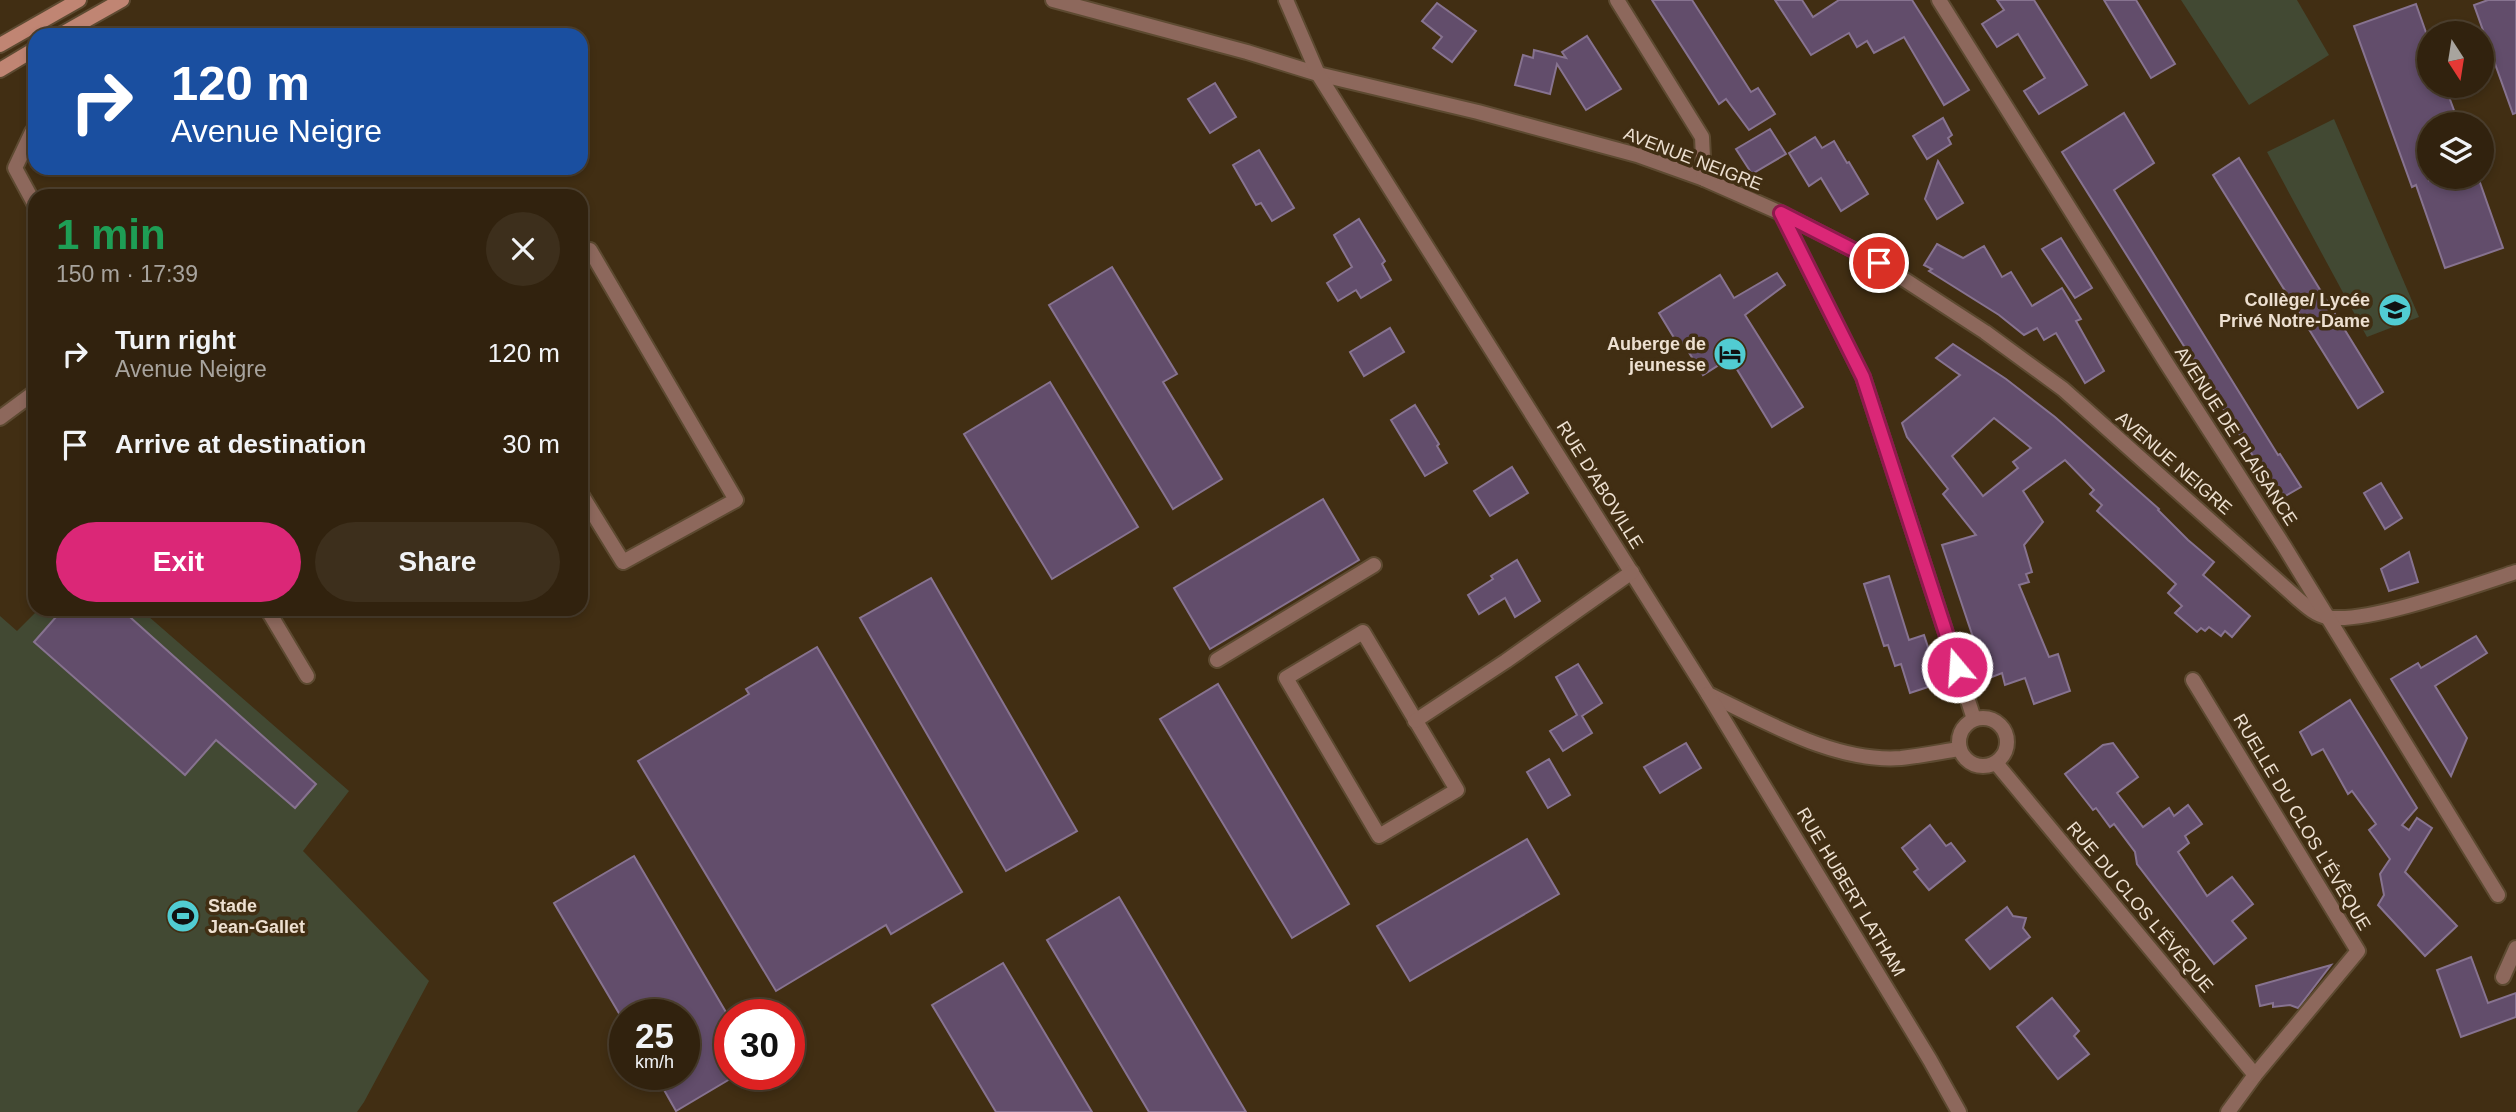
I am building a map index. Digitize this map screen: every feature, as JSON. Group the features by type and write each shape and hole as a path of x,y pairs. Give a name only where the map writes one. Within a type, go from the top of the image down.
{"main road":[{"path":"30,28 79,0"},
{"path":"72,28 122,0"},
{"path":"0,45 28,29"},
{"path":"0,70 28,53"}],"street":[{"name":"AVENUE NEIGRE","path":"1054,0 1318,74 1478,112 1611,148 1703,179 1781,213 1879,263 1985,332 2063,389 2309,609 2327,617"},
{"name":"RUE D'ABOVILLE","path":"1286,0 1318,74 1708,694"},
{"path":"1617,0 1702,137 1703,179"},
{"name":"AVENUE DE PLAISANCE","path":"1939,0 2284,546 2498,894"},
{"path":"28,140 15,168 28,192"},
{"path":"1781,213 1863,377 1974,719"},
{"path":"588,251 590,250 736,500 623,562 588,505"},
{"path":"0,418 28,397"},
{"path":"1217,660 1374,565"},
{"path":"1415,721 1632,572"},
{"path":"2327,617 2387,611 2516,572"},
{"path":"271,616 307,676"},
{"path":"1363,632 1415,721 1457,790 1379,836 1286,678 1363,632"},
{"name":"RUELLE DU CLOS L'ÉVÊQUE","path":"2193,680 2358,951 2255,1075 2228,1112"},
{"path":"1708,694 1800,737 1855,755 1899,758 1959,749"},
{"name":"RUE HUBERT LATHAM","path":"1708,694 1959,1112"},
{"path":"1974,719 1995,721 2005,732 2007,746 1996,763 1981,767 1962,756 1958,741 1963,728 1974,719"},
{"name":"RUE DU CLOS L'ÉVÊQUE","path":"1996,763 2255,1075"},
{"path":"2502,976 2516,948"}],"green space":[{"path":"2181,0 2297,0 2329,55 2249,105"},
{"path":"2334,119 2419,317 2367,337 2267,152"},
{"name":"Stade Jean-Gallet","path":"0,616 17,631 32,616 148,616 349,791 303,851 429,981 357,1112 0,1112"}],"building":[{"path":"1652,0 1692,0 1751,92 1758,88 1775,114 1749,130 1726,99 1719,104"},
{"path":"1775,0 1802,0 1813,17 1839,0 1912,0 1969,90 1944,105 1904,37 1874,53 1867,41 1857,47 1849,33 1811,55"},
{"path":"1997,0 2034,0 2087,85 2039,114 2024,91 2045,78 2018,34 1997,47 1982,24 2004,10"},
{"path":"2104,0 2136,0 2175,64 2151,78"},
{"path":"2488,0 2516,0 2516,113 2513,114 2494,61 2494,21 2480,21 2474,5"},
{"path":"1437,3 1476,31 1452,62 1433,48 1442,37 1422,21"},
{"path":"2416,4 2422,21 2417,21 2417,98 2449,98 2455,112 2417,112 2417,188 2416,185 2412,187 2354,26"},
{"path":"1587,36 1621,89 1586,110 1557,64 1550,94 1515,85 1523,55 1533,58 1534,50 1566,58 1562,52"},
{"path":"1215,83 1236,117 1210,133 1188,99"},
{"path":"2124,113 2154,163 2114,190 2278,455 2280,454 2301,487 2280,499 2062,152"},
{"path":"1943,118 1952,135 1948,138 1951,144 1927,159 1913,136"},
{"path":"1770,129 1786,154 1752,174 1736,149"},
{"path":"1815,137 1822,148 1834,141 1868,194 1841,211 1821,178 1809,186 1789,153"},
{"path":"1259,150 1294,208 1272,221 1261,203 1256,205 1233,165"},
{"path":"2239,158 2383,392 2358,408 2213,175"},
{"path":"1938,161 1963,203 1937,219 1925,199"},
{"path":"2417,189 2482,189 2503,248 2445,268"},
{"path":"1359,219 1385,261 1382,264 1391,280 1361,298 1356,290 1338,301 1327,283 1352,267 1334,235"},
{"path":"2061,238 2092,288 2075,298 2042,249"},
{"path":"1937,244 1963,258 1984,246 2002,277 2011,272 2032,306 2062,288 2081,319 2076,321 2104,371 2085,383 2056,333 2044,340 2037,328 2024,335 1999,315 1929,271 1932,269 1924,265"},
{"path":"1112,267 1177,374 1163,382 1222,479 1173,509 1049,305"},
{"name":"Auberge de jeunesse","path":"1777,273 1785,285 1745,315 1803,407 1772,427 1730,358 1703,375 1683,343 1679,346 1659,313 1720,275 1734,298"},
{"path":"1390,328 1404,352 1364,376 1350,352"},
{"path":"1953,344 2006,379 2055,417 2159,509 2188,540 2214,562 2203,575 2250,616 2232,637 2225,631 2221,636 2209,627 2205,631 2201,628 2197,632 2175,613 2182,606 2168,593 2176,584 2097,511 2102,505 2090,494 2094,490 2065,460 2023,491 2043,522 2024,545 2032,572 2026,574 2029,582 2019,585 2049,657 2058,654 2070,691 2034,704 2025,678 2005,685 2002,673 1987,679 1942,545 1976,535 1943,494 1948,489 1907,437 1902,423 1960,375 1936,358","holes":["1994,418 2031,448 2013,462 2018,468 1983,496 1952,456"]},
{"path":"1050,382 1138,527 1052,579 964,434"},
{"path":"1415,405 1439,444 1437,446 1447,463 1425,476 1391,420"},
{"path":"1512,467 1528,493 1490,516 1474,491"},
{"path":"2381,483 2402,518 2385,529 2364,493"},
{"path":"1323,499 1359,560 1210,649 1174,588"},
{"path":"2409,552 2418,582 2389,591 2381,569"},
{"path":"1517,560 1540,601 1515,617 1505,598 1479,614 1468,595"},
{"path":"1889,576 1909,640 1924,635 1940,683 1910,693 1901,664 1895,666 1888,645 1884,646 1864,584"},
{"path":"931,578 1077,831 1006,871 860,618"},
{"path":"57,616 129,616 316,784 295,808 216,740 185,775 34,642"},
{"path":"2476,636 2487,653 2435,686 2467,738 2451,776 2391,679 2418,663 2421,668"},
{"path":"817,647 962,892 891,934 886,925 776,991 638,761 749,694 746,689"},
{"path":"1578,664 1602,703 1582,716 1592,733 1563,751 1550,731 1577,715 1556,677"},
{"path":"1218,684 1349,904 1292,938 1160,719"},
{"path":"2350,700 2417,808 2402,825 2409,830 2417,818 2432,828 2405,872 2457,926 2425,956 2378,905 2384,895 2380,874 2390,859 2369,830 2376,824 2352,791 2348,794 2323,749 2312,755 2300,732"},
{"path":"1686,743 1701,768 1660,793 1644,767"},
{"path":"2113,743 2138,777 2117,793 2143,827 2169,808 2174,816 2188,805 2202,824 2185,836 2189,843 2178,852 2207,896 2232,877 2253,904 2232,921 2246,938 2214,964 2137,864 2135,852 2114,824 2110,827 2096,808 2093,810 2065,774 2103,745"},
{"path":"1549,759 1570,795 1548,808 1527,772"},
{"path":"1930,825 1946,846 1951,843 1965,861 1929,890 1914,872 1918,869 1902,848"},
{"path":"1527,839 1559,894 1410,981 1377,926"},
{"path":"634,856 718,999 714,999 714,1088 676,1111 664,1090 700,1090 700,999 611,999 554,903"},
{"path":"1119,897 1246,1112 1149,1112 1047,940"},
{"path":"2007,907 2013,916 2026,918 2023,928 2030,937 1990,969 1966,940"},
{"path":"2471,957 2488,1003 2516,993 2516,1017 2461,1037 2437,970"},
{"path":"1003,963 1092,1112 996,1112 932,1005"},
{"path":"2331,965 2298,1008 2290,1005 2273,1007 2273,1003 2260,1006 2256,986"},
{"path":"2052,998 2079,1031 2074,1036 2089,1054 2058,1079 2017,1027"}],"place":[{"name":"Collège/ Lycée Privé Notre-Dame","path":"2395,310"},
{"name":"Auberge de jeunesse","path":"1730,354"},
{"name":"Stade Jean-Gallet","path":"183,916"}],"route":[{"path":"1879,263 1781,213 1863,377 1957,667"}]}
